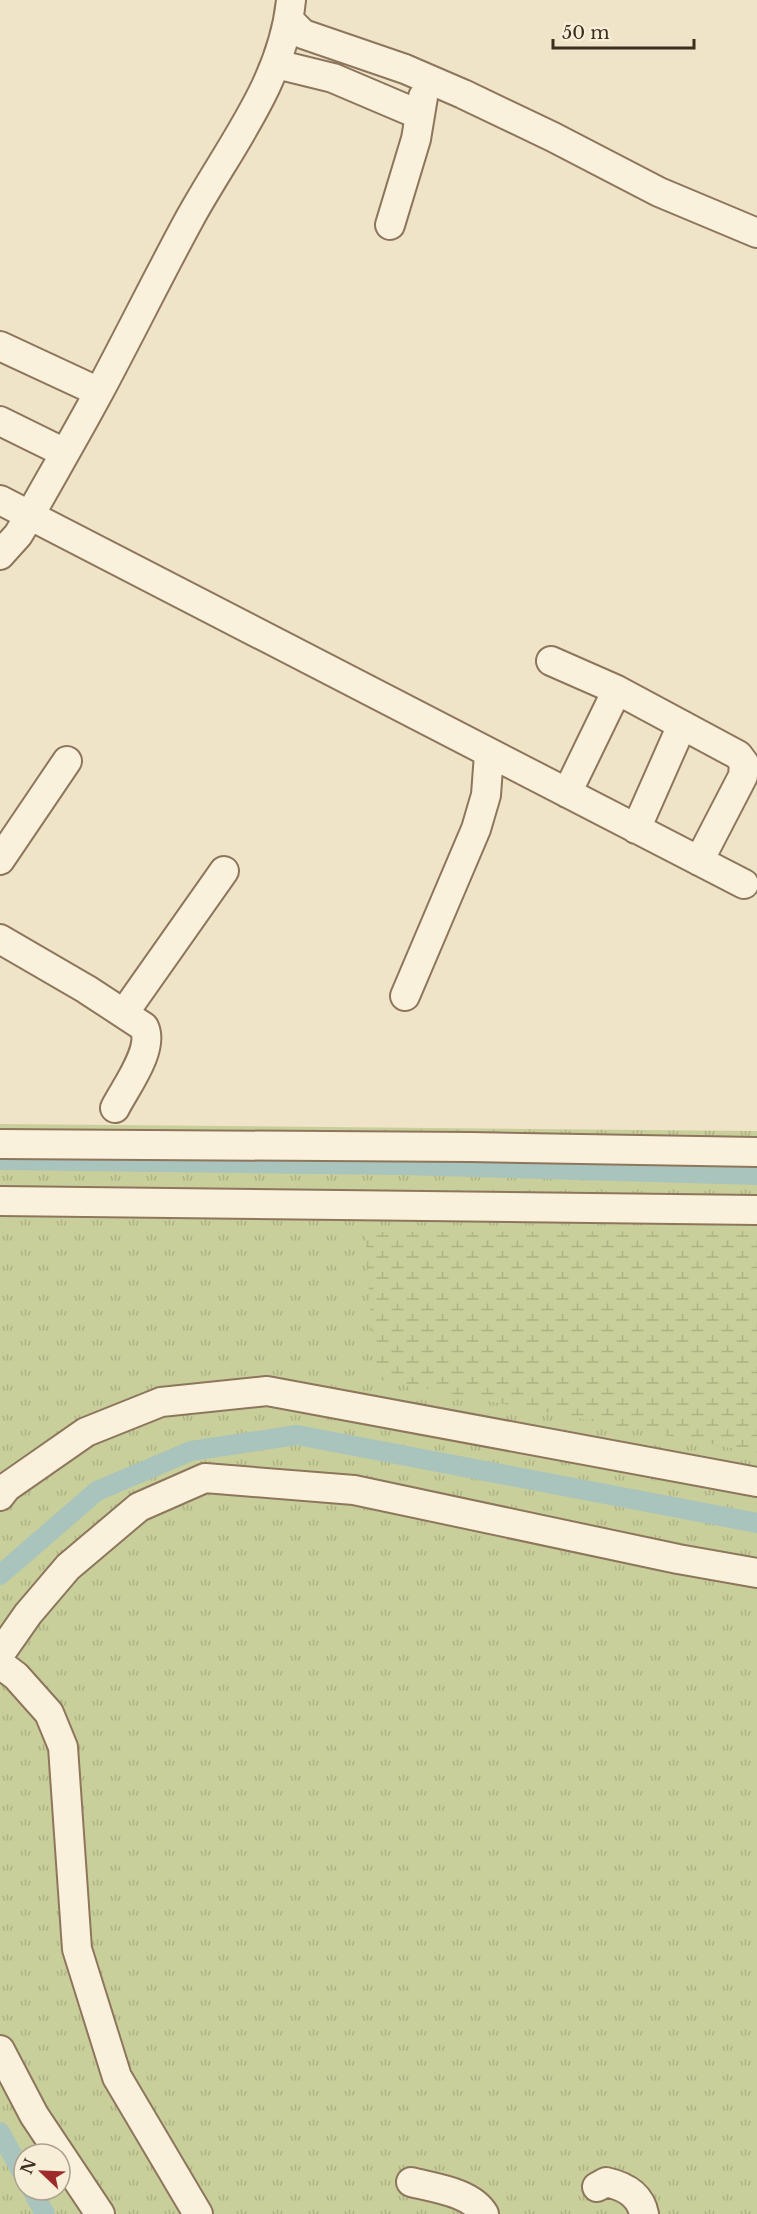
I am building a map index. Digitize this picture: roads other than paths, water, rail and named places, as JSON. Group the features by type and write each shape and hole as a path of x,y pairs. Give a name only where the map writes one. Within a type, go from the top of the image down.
{"street":[{"path":"0,555 18,535 30,515 99,392 191,217 260,99 276,64 290,10"},
{"path":"290,10 303,34 426,78 553,137 659,192 757,233"},
{"path":"276,64 333,78 420,115"},
{"path":"390,225 416,139 426,78"},
{"path":"0,346 99,392"},
{"path":"0,421 65,453"},
{"path":"0,500 744,884"},
{"path":"551,661 617,690 730,749 744,763 743,776 699,861"},
{"path":"567,793 617,690"},
{"path":"636,829 682,725"},
{"path":"405,996 476,829 486,795 489,754"},
{"path":"0,860 67,761"},
{"path":"124,1013 224,871"},
{"path":"0,939 124,1013 144,1028 147,1042 139,1064 115,1108"},
{"path":"0,1144 460,1147 757,1152"},
{"path":"0,1201 757,1210"},
{"path":"0,1496 7,1487 86,1431 161,1402 267,1391 757,1482"},
{"path":"0,1654 28,1614 69,1567 130,1514 139,1507 205,1478 354,1490 667,1557 757,1573"},
{"path":"0,1664 16,1676 49,1713 63,1747 77,1949 117,2077 198,2214"},
{"path":"0,2050 33,2115 52,2142"},
{"path":"72,2172 100,2214"},
{"path":"411,2182 464,2196 484,2214"},
{"path":"597,2187 606,2182 621,2186 637,2197 644,2214"}],"waterway":[{"path":"0,1160 401,1165 757,1175"},
{"path":"0,1575 97,1491 191,1451 297,1435 757,1523"},
{"path":"0,2132 12,2154"},
{"path":"38,2202 45,2214"}]}
